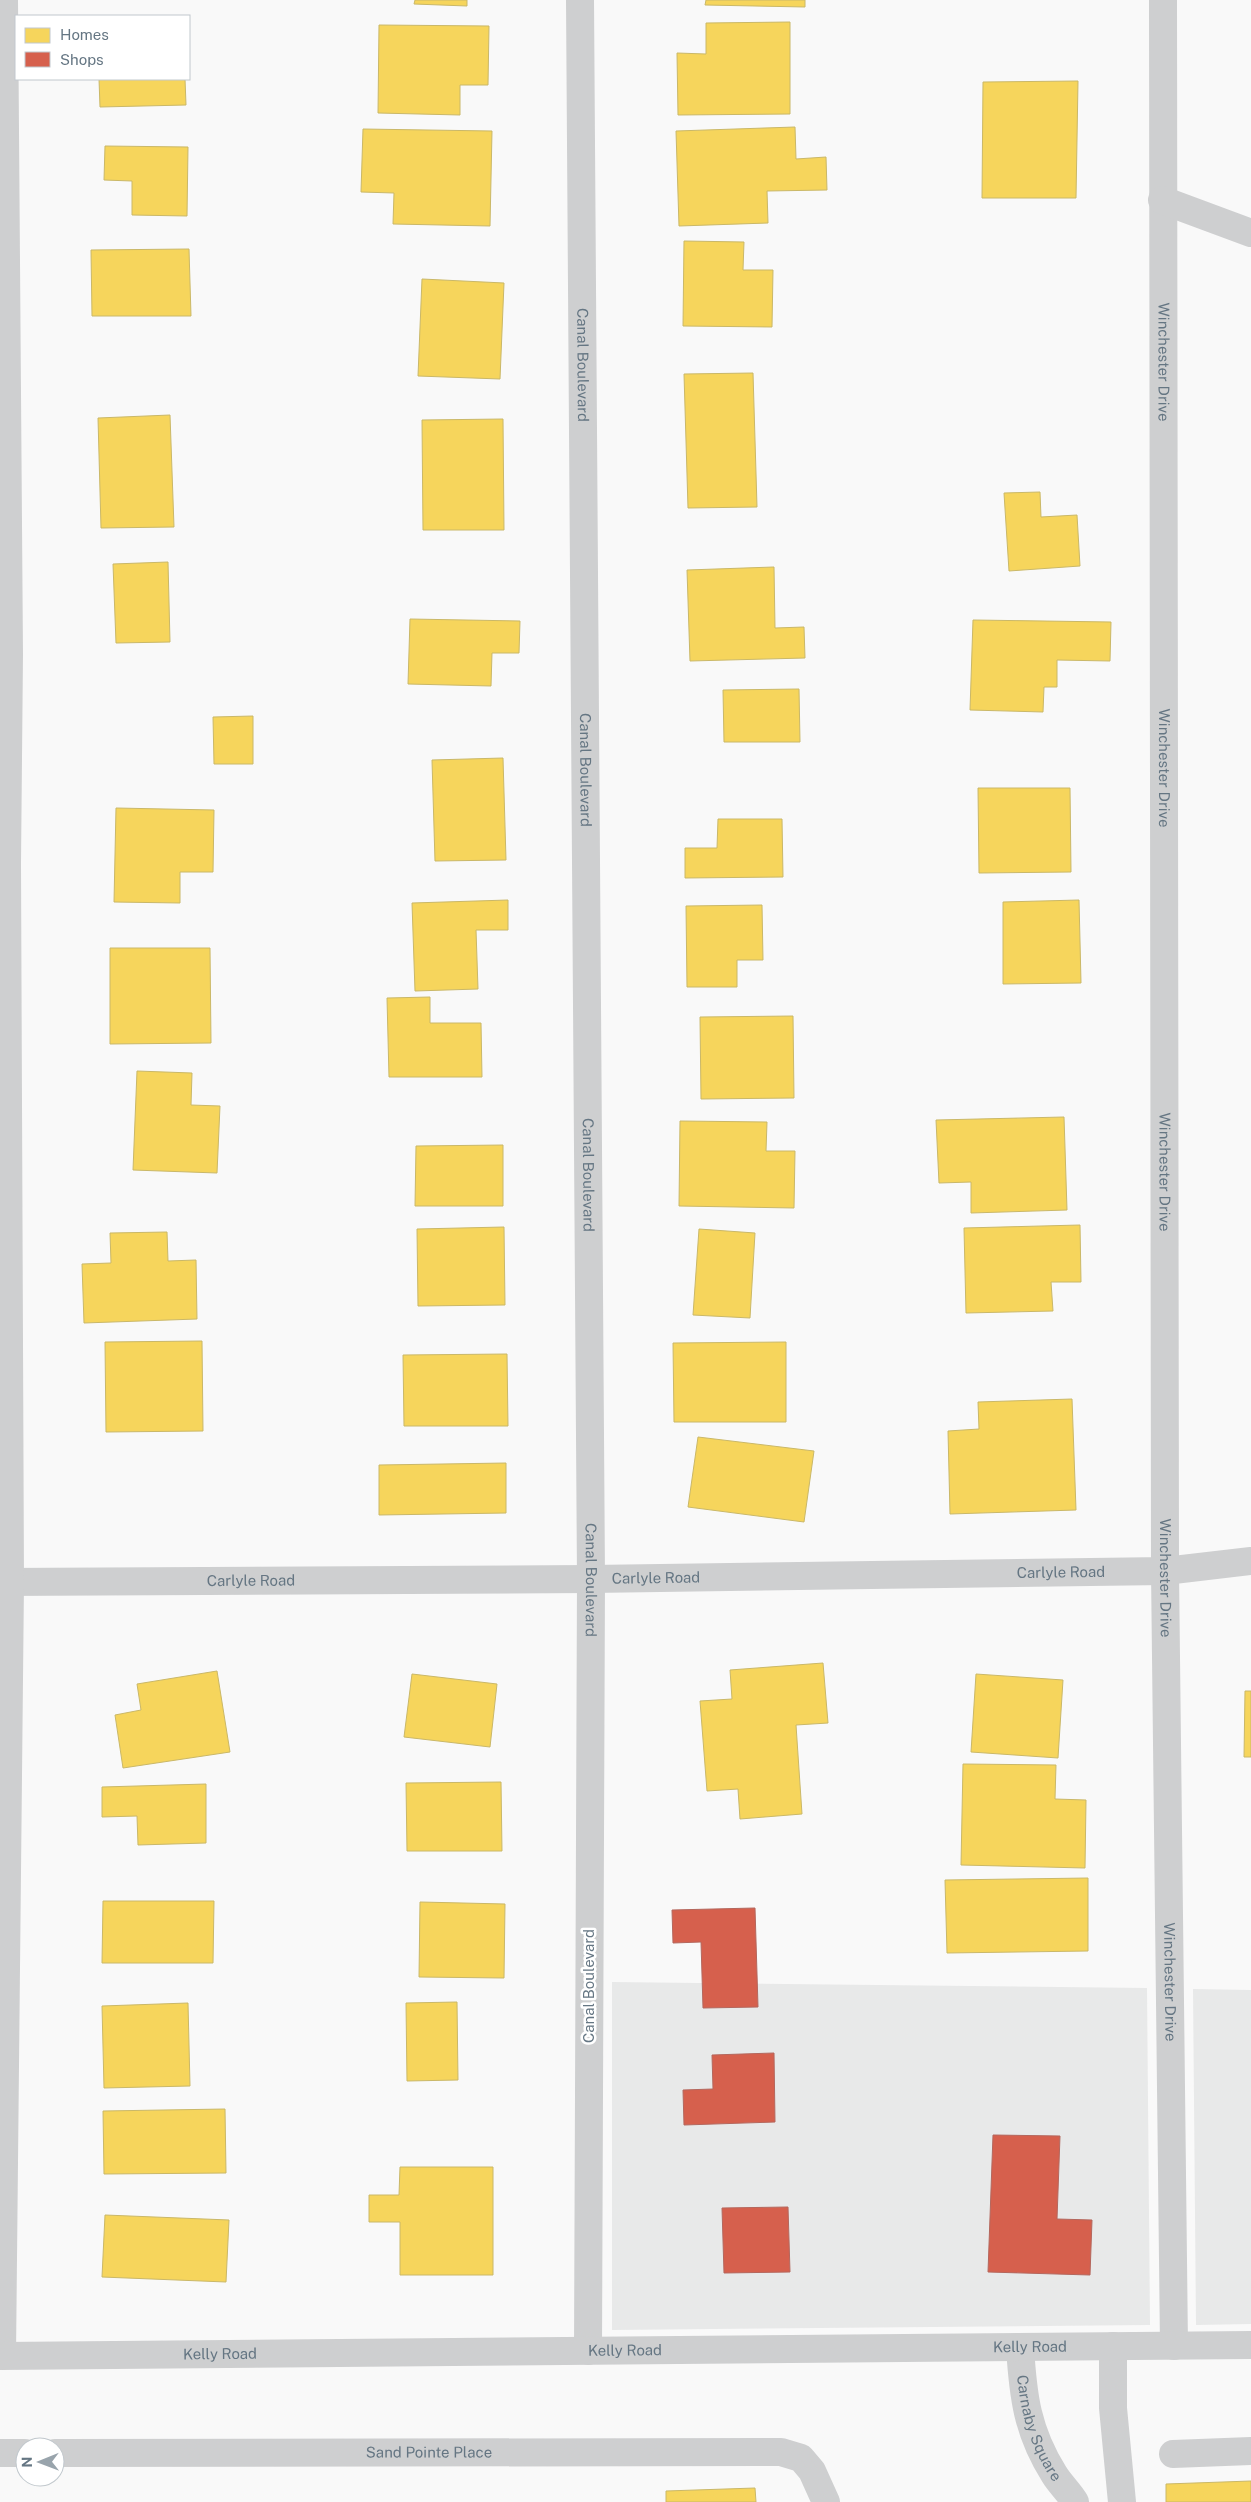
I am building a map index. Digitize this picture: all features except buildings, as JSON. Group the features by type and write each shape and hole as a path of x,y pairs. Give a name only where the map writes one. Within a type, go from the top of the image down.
{"street":[{"path":"1,2356 9,644 4,0"},
{"name":"Canal Boulevard","path":"580,0 591,1579 588,2351"},
{"name":"Winchester Drive","path":"1163,0 1165,1571 1174,2346"},
{"path":"1162,200 1251,233"},
{"name":"Carlyle Road","path":"5,1582 591,1579 1165,1571 1251,1561"},
{"name":"Kelly Road","path":"1,2356 1251,2345"},
{"path":"1113,2346 1113,2408 1122,2502"},
{"name":"Carnaby Square","path":"1020,2347 1024,2401 1028,2418 1039,2446 1054,2475 1075,2502"},
{"path":"1173,2454 1251,2451"},
{"name":"Sand Pointe Place","path":"65,2453 781,2452 801,2458 812,2471 826,2502"},
{"path":"0,2453 15,2453"}],"shaded area":[{"path":"612,1982 1147,1988 1150,2325 612,2330"},
{"path":"1193,1989 1251,1990 1251,2324 1196,2325"}]}
